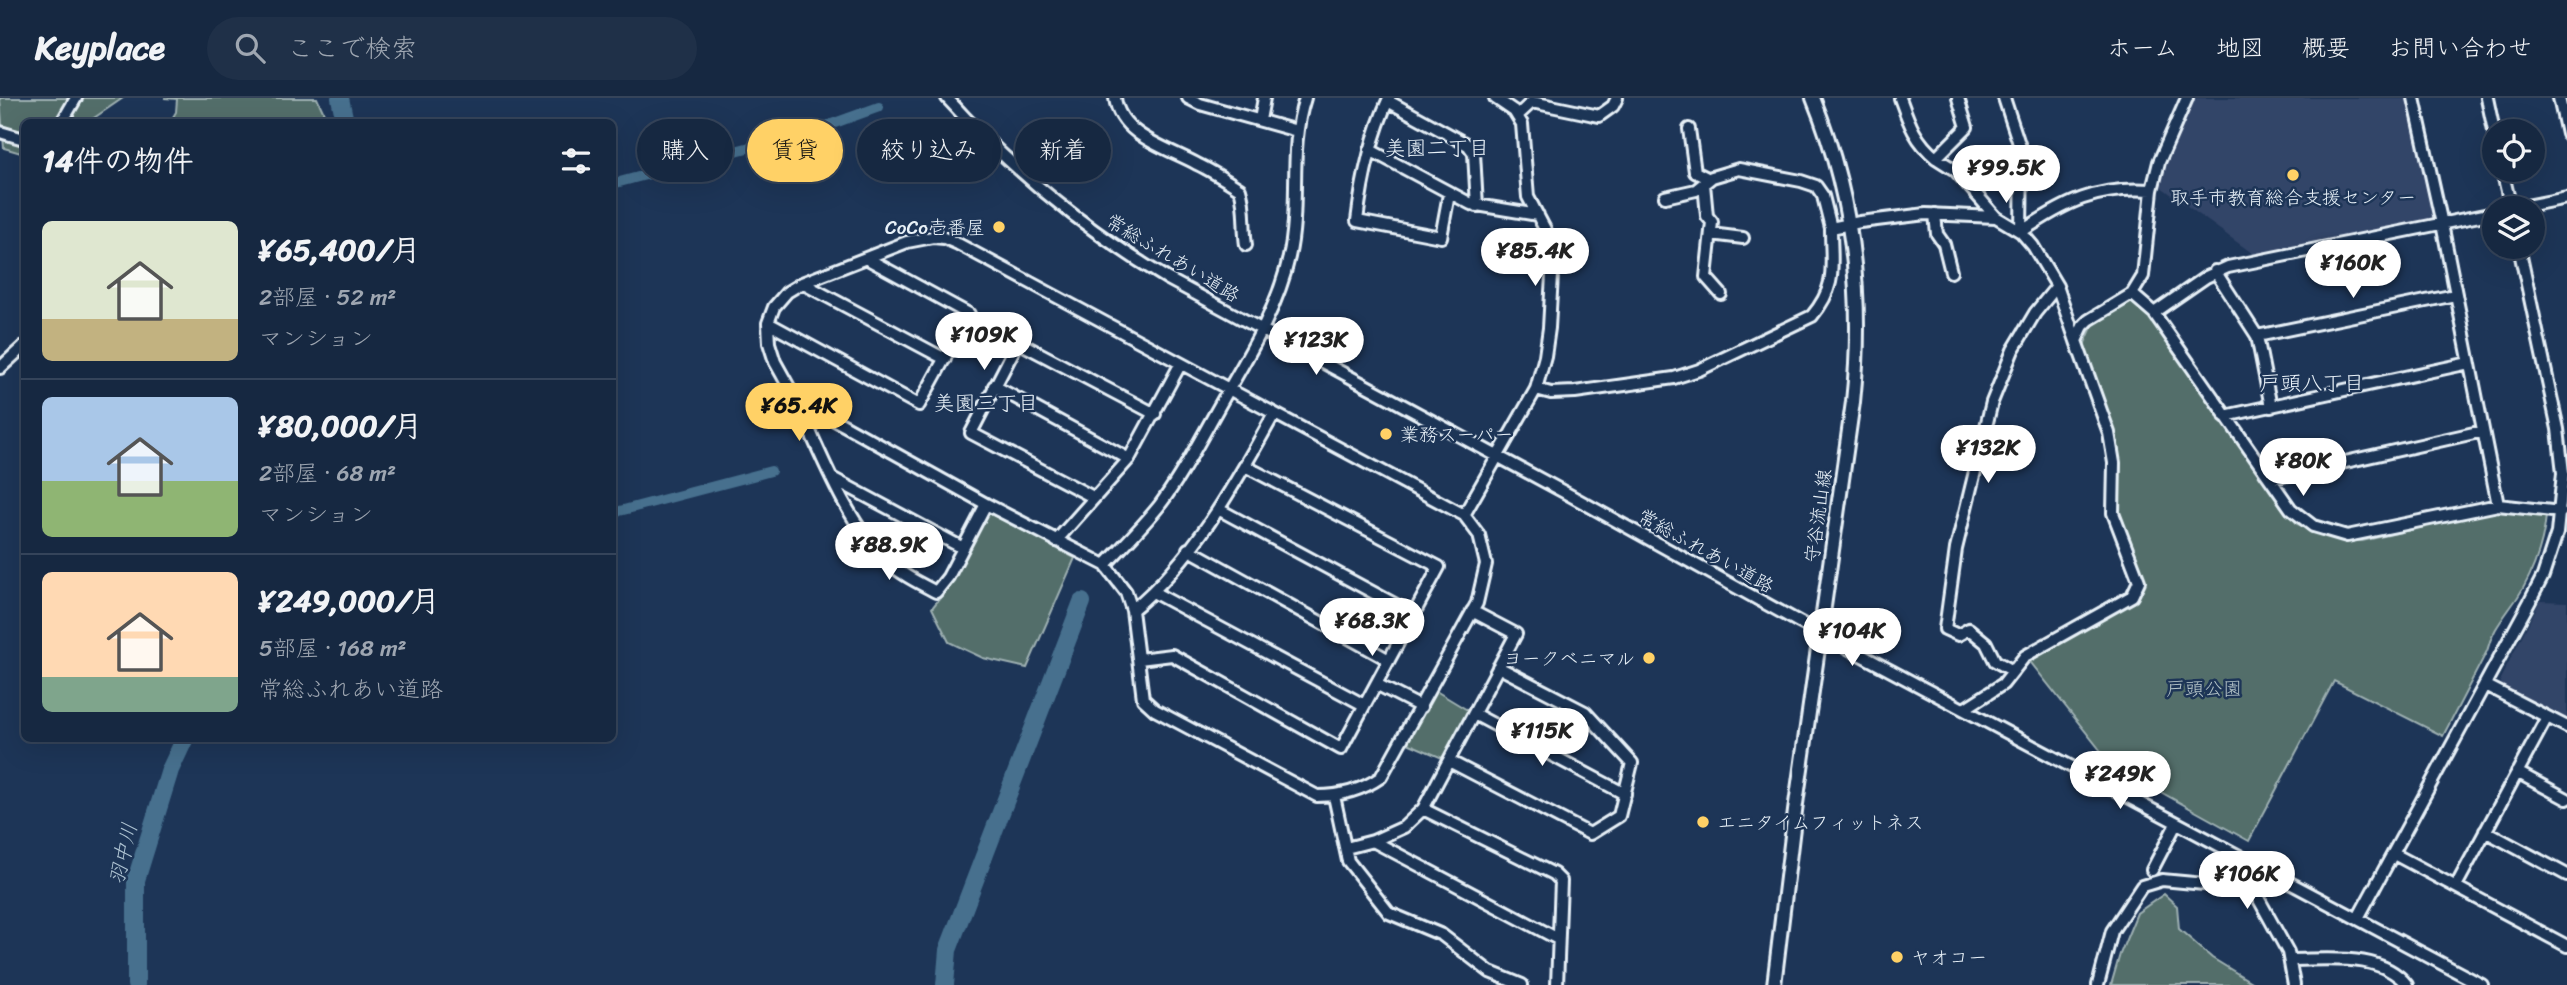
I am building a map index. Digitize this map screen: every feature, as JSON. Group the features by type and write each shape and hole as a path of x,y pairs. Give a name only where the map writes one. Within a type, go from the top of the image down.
{"main road":[{"name":"守谷流山線","path":"1774,985 1795,811 1822,634 1857,366 1857,278 1850,223 1837,169 1813,98"}],"street":[{"path":"64,119 76,98"},
{"name":"常総ふれあい道路","path":"947,98 1014,166 1093,230 1168,279 1822,634 2478,984"},
{"path":"1115,98 1117,112 1135,131 1240,189 1244,202 1246,245"},
{"path":"1188,98 1200,104 1297,131"},
{"path":"1260,120 1265,98"},
{"path":"1105,565 1159,506 1228,390 1261,329 1282,282 1292,242 1297,131 1305,98"},
{"path":"1464,515 1536,389 1549,328 1553,257 1548,234 1528,197 1521,124 1517,116 1495,98"},
{"path":"1517,116 1532,103 1567,104 1599,116 1613,106 1617,98"},
{"path":"1900,98 1911,126 1923,146 1955,170 1996,217 2021,232 2033,246 2057,286 2109,433 2114,463 2113,513 2139,581 2132,596 2025,656 2003,684 1964,709"},
{"path":"1936,158 1967,127 1958,98"},
{"path":"2004,98 2022,153 2021,232"},
{"path":"2076,341 2089,320 2132,294 2143,276 2152,190 2159,162 2187,98"},
{"path":"2414,98 2498,505"},
{"path":"2487,98 2491,119"},
{"path":"2559,98 2567,133"},
{"path":"1449,194 1441,237 1357,221 1370,150 1389,99 1468,145 1474,153 1477,205"},
{"path":"1689,129 1695,172 1706,182 1707,216 1712,222 1706,277 1721,294"},
{"path":"0,132 21,138"},
{"path":"1370,150 1449,194 1477,205 1538,215"},
{"path":"1536,389 1551,393 1575,392 1674,378 1699,370 1812,316 1824,302 1830,290 1831,228 1823,196 1816,186 1739,169 1706,182 1696,190 1665,197"},
{"path":"2021,232 2045,215 2091,195 2115,188 2152,190"},
{"path":"2545,202 2567,198"},
{"path":"1935,214 1937,234 1944,244 1951,272"},
{"path":"1831,228 1850,223 1935,214 1996,217"},
{"path":"2154,313 2215,271 2228,267 2482,216"},
{"path":"1710,234 1743,238"},
{"path":"795,398 986,504 1105,565 1126,592 1132,610 1143,699 1155,710 1317,796 1334,796 1354,791 1381,777 1472,611 1486,564 1479,535 1464,515 944,238 921,238 907,242 802,283 787,292 774,307 768,323 769,343 775,362 795,398 830,477 871,544 887,561 914,581 936,592 948,577 986,504"},
{"path":"768,323 919,405 969,314 866,258"},
{"path":"2358,918 2543,576 2552,552 2561,512 2563,428 2522,259"},
{"path":"2215,271 2257,336 2271,407"},
{"path":"802,283 945,359"},
{"path":"2013,671 1995,661 1986,643 1969,629 1958,635 1945,629 1956,549 1992,402 2013,350 2035,313 2057,286"},
{"path":"2132,294 2154,313 2291,509 2302,519 2322,530 2347,536 2498,505 2561,512"},
{"path":"2257,336 2455,295"},
{"path":"1093,497 971,433 1018,342 1155,414"},
{"path":"0,368 21,349"},
{"path":"2225,416 2469,363"},
{"path":"1056,541 1129,459 1180,365"},
{"path":"994,386 1129,459"},
{"path":"1132,610 1153,592 1220,510 1274,414"},
{"path":"2270,479 2483,431"},
{"path":"1139,659 1172,655 1341,749 1439,567 1245,466"},
{"path":"830,477 963,548"},
{"path":"1220,510 1413,614"},
{"path":"1188,550 1389,660"},
{"path":"1153,592 1364,705"},
{"path":"1346,848 1373,841 1404,827 1423,809 1449,761 1516,634 1472,611"},
{"path":"1449,761 1590,834 1619,816 1632,763 1585,712 1498,667"},
{"path":"1376,684 1421,707"},
{"path":"2485,685 2567,727"},
{"path":"1474,713 1625,794"},
{"path":"2456,886 2547,717"},
{"path":"2517,772 2567,799"},
{"path":"1334,796 1348,861 1389,913 1442,935 1490,972 1522,985"},
{"path":"1423,809 1554,874 1561,881 1557,985"},
{"path":"2152,870 2176,824"},
{"path":"2485,831 2567,875"},
{"path":"1373,841 1558,939"},
{"path":"2394,854 2567,946"},
{"path":"2250,860 2246,877 2288,952 2294,985"},
{"path":"2098,985 2112,931 2142,886 2162,880 2215,885 2246,877"},
{"path":"2290,960 2363,961 2389,969 2407,985"}],"shaded area":[{"name":"取手市教育総合支援センター","path":"2191,98 2409,98 2436,221 2256,256 2157,184 2161,166"},
{"path":"2540,601 2567,602 2567,721 2502,686 2500,679"}],"green space":[{"path":"0,98 123,98 92,119 21,119 21,153 4,148"},
{"path":"164,98 317,98 327,119 172,119 176,112 177,99"},
{"name":"戸頭公園","path":"2132,302 2151,318 2260,476 2297,524 2340,540 2362,541 2506,508 2546,516 2542,540 2529,576 2493,634 2443,736 2334,681 2249,841 2112,765 2028,659 2142,586 2139,565 2117,510 2117,445 2084,345 2093,325"},
{"path":"987,512 1075,558 1027,668 983,658 949,642 932,608 956,574"},
{"path":"1431,688 1474,714 1449,761 1403,741"},
{"path":"2164,894 2177,906 2179,929 2212,958 2256,985 2111,985 2137,913"}],"waterway":[{"name":"羽中川","path":"340,98 344,119"},
{"path":"616,183 818,129 879,107"},
{"path":"616,512 771,471"},
{"path":"945,985 948,950 1082,602"},
{"name":"羽中川","path":"136,985 136,880 170,770 183,742"}],"place":[{"name":"取手市教育総合支援センター","path":"2293,175"},
{"name":"CoCo壱番屋","path":"999,227"},
{"name":"業務スーパー","path":"1386,434"},
{"name":"ヨークベニマル","path":"1649,658"},
{"name":"エニタイムフィットネス","path":"1703,822"},
{"name":"ヤオコー","path":"1897,957"}],"district":[{"name":"美園二丁目","path":"1437,148"},
{"name":"戸頭八丁目","path":"2312,383"},
{"name":"美園三丁目","path":"986,403"}]}
